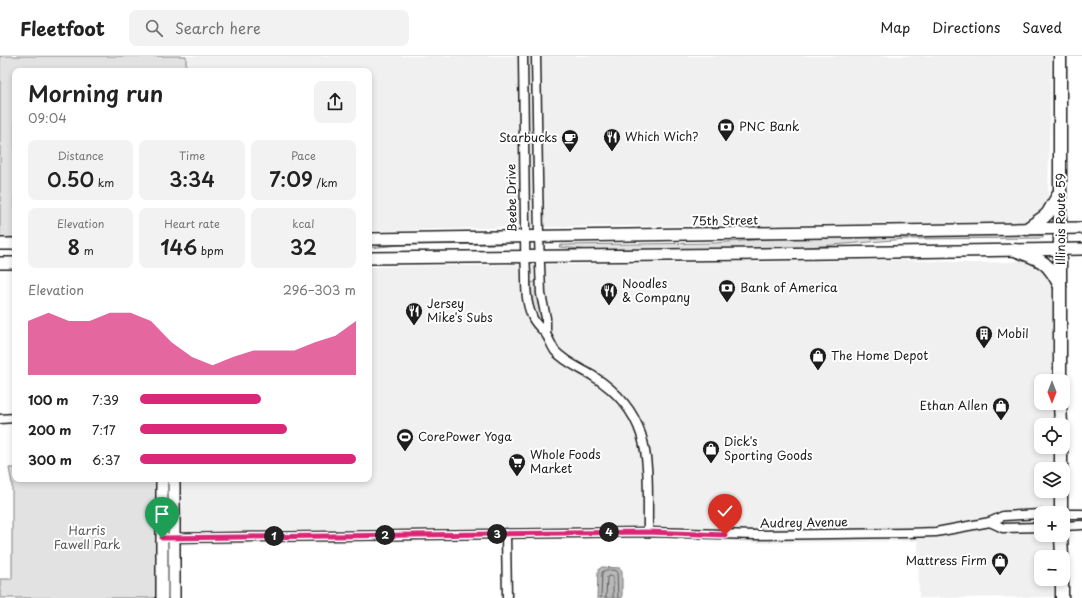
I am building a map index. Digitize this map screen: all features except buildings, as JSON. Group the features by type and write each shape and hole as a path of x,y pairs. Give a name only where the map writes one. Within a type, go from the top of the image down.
{"main road":[{"name":"Illinois Route 59","path":"1060,56 1060,374"},
{"path":"1027,229 1048,213 1061,189"},
{"name":"75th Street","path":"372,239 1082,228"},
{"path":"0,244 12,244"},
{"path":"372,258 1082,249"},
{"path":"1015,250 1043,261 1053,272 1061,289"},
{"path":"0,263 12,263"},
{"path":"162,482 162,598"},
{"path":"174,482 174,598"},
{"path":"1062,586 1062,598"}],"street":[{"name":"Beebe Drive","path":"523,56 525,257 528,306 535,322 546,334 559,355 571,365 591,375 611,389 635,417 643,437 645,448 648,532"},
{"name":"Beebe Drive","path":"536,56 541,294 546,318 546,334"},
{"path":"0,419 12,418"},
{"path":"1070,513 1082,514"},
{"name":"Audrey Avenue","path":"162,538 648,532 756,535 908,533 936,532 990,522 1003,516 1034,514"},
{"name":"Audrey Avenue","path":"990,522 1003,528 1034,527"},
{"path":"1070,526 1082,525"},
{"path":"506,533 507,598"}],"shaded area":[{"path":"186,56 1051,56 1048,195 1045,207 1038,217 1031,221 1022,222 519,227 372,231 372,68 186,68"},
{"path":"901,260 975,263 1027,260 1036,262 1052,280 1054,298 1054,374 1034,374 1034,410 1054,410 1054,418 1034,418 1034,454 1054,454 1054,462 1034,462 1034,498 1054,498 1054,506 1034,506 1034,542 1054,542 1054,550 1034,550 1034,586 1054,586 1054,597 919,598 918,541 757,543 670,538 637,538 178,545 179,482 372,482 372,267"}],"green space":[{"path":"0,56 186,56 186,68 12,68 12,237 0,238"},
{"path":"1038,235 1043,236 1043,238 906,239 784,249 601,251 559,247 560,245 715,243 780,238"},
{"path":"511,241 511,243 504,244 400,245 372,248 372,244"},
{"path":"531,283 536,283 537,299 542,322 540,323 535,314 533,304"},
{"name":"Harris Fawell Park","path":"9,468 12,468 12,482 157,482 156,598 0,598 0,579 12,579 12,483"}],"water":[{"path":"602,567 620,568 622,571 622,598 597,598 598,572"}],"place":[{"name":"PNC Bank","path":"726,142"},
{"name":"Which Wich?","path":"612,152"},
{"name":"Starbucks","path":"570,153"},
{"name":"Bank of America","path":"727,303"},
{"name":"Noodles & Company","path":"609,306"},
{"name":"Jersey Mike's Subs","path":"414,326"},
{"name":"Mobil","path":"984,349"},
{"name":"The Home Depot","path":"818,371"},
{"name":"Ethan Allen","path":"1001,421"},
{"name":"CorePower Yoga","path":"405,452"},
{"name":"Dick's Sporting Goods","path":"711,464"},
{"name":"Whole Foods Market","path":"517,477"},
{"name":"Mattress Firm","path":"1000,576"}],"route":[{"path":"162,538 648,532 687,532 725,535"}]}
